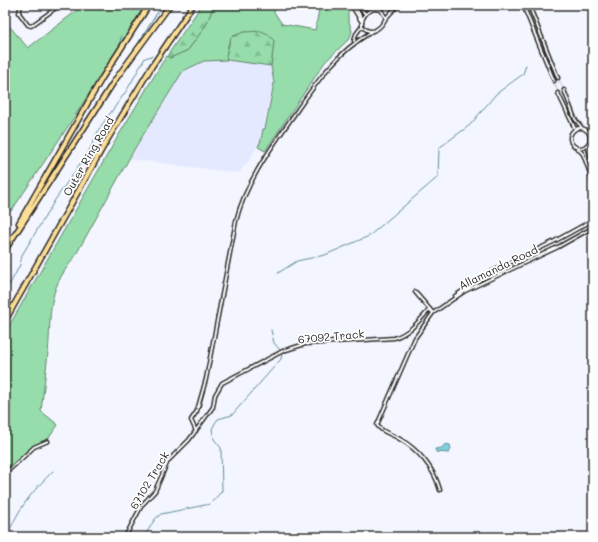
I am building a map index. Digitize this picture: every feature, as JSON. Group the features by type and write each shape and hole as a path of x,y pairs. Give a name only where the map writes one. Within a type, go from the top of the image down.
{"highway":[{"path":"17,231 27,207 102,78 149,5"},
{"name":"Outer Ring Road","path":"5,250 115,80 170,5"},
{"name":"Outer Ring Road","path":"5,321 102,148 152,66 194,5"}],"street":[{"path":"21,5 20,15 28,25 31,26 60,5"},
{"path":"352,5 362,20"},
{"path":"360,5 365,14"},
{"path":"366,5 370,11"},
{"path":"371,5 374,9"},
{"path":"354,42 356,34 362,26 362,20 365,14 385,5"},
{"path":"196,431 191,420 197,411 206,379 236,221 242,202 275,141 307,94 331,64 354,42 378,29 398,5"},
{"path":"523,5 554,81"},
{"path":"529,5 558,78"},
{"path":"531,9 537,5"},
{"path":"379,9 386,18"},
{"path":"362,26 371,32"},
{"path":"564,90 575,119 582,128 587,130 590,135 590,141 587,145 582,148 576,147"},
{"path":"558,93 575,129"},
{"path":"582,128 575,129 571,133 570,139 582,154 593,182"},
{"path":"587,145 593,165"},
{"name":"Allamanda Road","path":"449,301 487,274 555,242 593,220"},
{"name":"Allamanda Road","path":"449,301 593,228"},
{"path":"415,292 433,313"},
{"path":"440,490 430,467 414,449 377,425 420,330 433,313 449,301"},
{"name":"67092 Track","path":"215,395 219,386 226,380 283,351 316,343 394,338 405,335 430,309"},
{"name":"67102 Track","path":"125,537 142,505 155,491 168,461 196,431 213,407 215,395"},
{"path":"5,474 34,447 48,441"}],"shaded area":[{"path":"227,60 271,66 274,83 261,140 250,159 239,173 129,159 183,71 204,61"}],"green space":[{"path":"84,5 145,5 73,119 12,210 5,211 5,21 28,48"},
{"path":"214,5 275,5 274,12 282,24 315,30 320,5 349,5 351,8 348,8 348,19 352,31 350,38 325,62 265,151 258,147 263,129 265,129 274,83 271,66 274,41 261,31 237,35 230,40 228,45 227,60 204,61 183,71 135,148 74,258 58,282 54,293 50,315 48,353 41,411 58,425 48,439 35,445 5,472 5,333 117,138 162,63 167,56 170,58 188,50 206,25"},
{"path":"214,5 206,25 188,50 170,58 167,56 201,6"},
{"path":"261,31 268,34 274,41 271,66 227,60 226,56 231,37 244,32"}],"water":[{"path":"445,444 450,445 451,449 449,453 436,452 435,449 442,448"}],"waterway":[{"path":"133,52 162,5"},
{"path":"120,43 121,36"},
{"path":"5,293 20,265 22,255 55,200 90,149 99,129 127,90 145,58 152,56"},
{"path":"278,273 297,261 325,255 369,236 438,177 439,148 470,125 496,94 523,74 526,65"},
{"path":"271,330 274,343 280,350"},
{"path":"144,537 155,519 161,514 210,504 222,491 221,448 214,439 212,429 218,419 232,415 281,359 282,354"},
{"path":"7,537 16,517 26,501 53,471"}],"tunnel":[{"path":"558,78 564,90"},
{"path":"554,81 558,93"}]}
